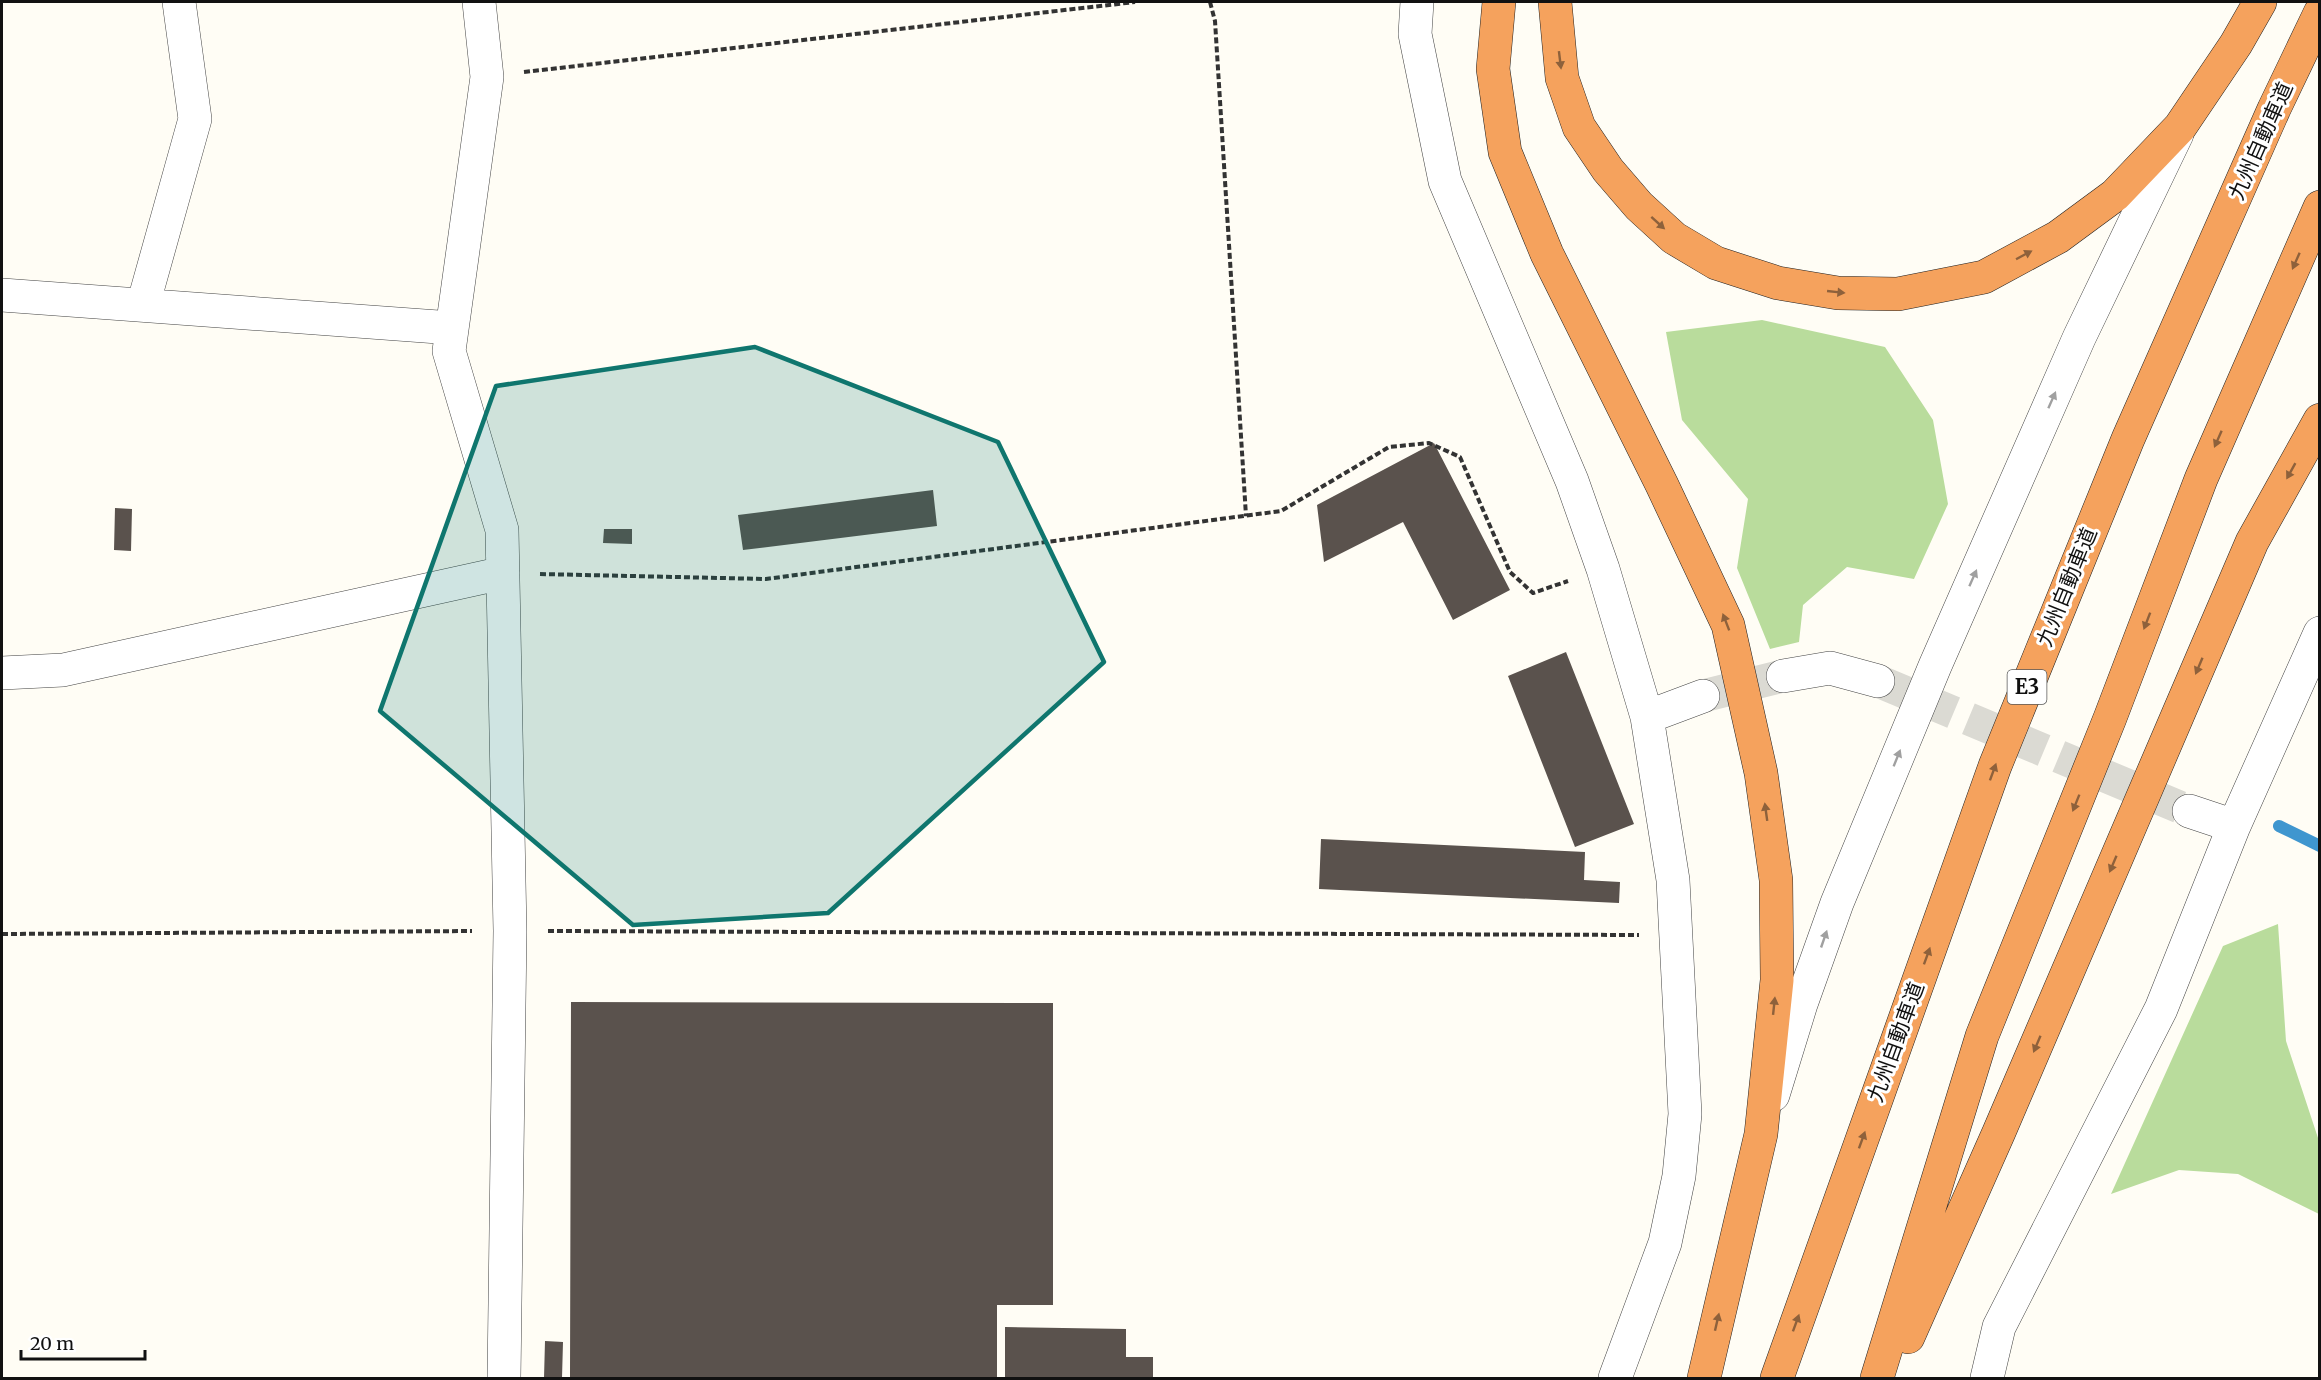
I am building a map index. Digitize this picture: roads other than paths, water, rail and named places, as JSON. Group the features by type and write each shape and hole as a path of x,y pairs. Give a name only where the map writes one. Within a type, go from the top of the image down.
{"highway":[{"path":"1499,2 1493,69 1505,152 1547,254 1662,485 1728,625 1761,773 1776,880 1777,980 1761,1134 1704,1378"},
{"path":"1555,2 1562,78 1579,127 1608,170 1639,206 1674,238 1716,263 1778,283 1838,293 1898,294 1984,277 2058,237 2115,195 2180,127 2236,44 2260,2"},
{"name":"九州自動車道","path":"1777,1378 1995,766 2128,439 2319,13"},
{"path":"1877,1378 1982,1036 2105,729 2201,479 2319,207"},
{"path":"1890,1378 2252,542 2319,420"}],"street":[{"path":"143,305 195,119 179,2"},
{"path":"479,2 487,77 449,351 501,530 510,931 504,1378"},
{"path":"1417,2 1415,34 1445,181 1572,481 1603,569 1647,717 1673,880 1685,1114 1679,1176 1665,1243 1615,1378"},
{"path":"1761,1134 1801,1004 1837,903 1930,677 2079,338 2180,127"},
{"path":"2,295 452,328"},
{"path":"2,673 63,670 503,573"},
{"path":"1987,1378 1999,1327 2161,1009 2234,826 2319,633"},
{"path":"1783,676 1830,668 1878,681"},
{"path":"1647,717 1703,696"},
{"path":"2189,811 2234,826"}],"waterway":[{"path":"2279,826 2320,846"}],"tunnel":[{"path":"1703,696 1783,676"},
{"path":"1878,681 2189,811"}]}
